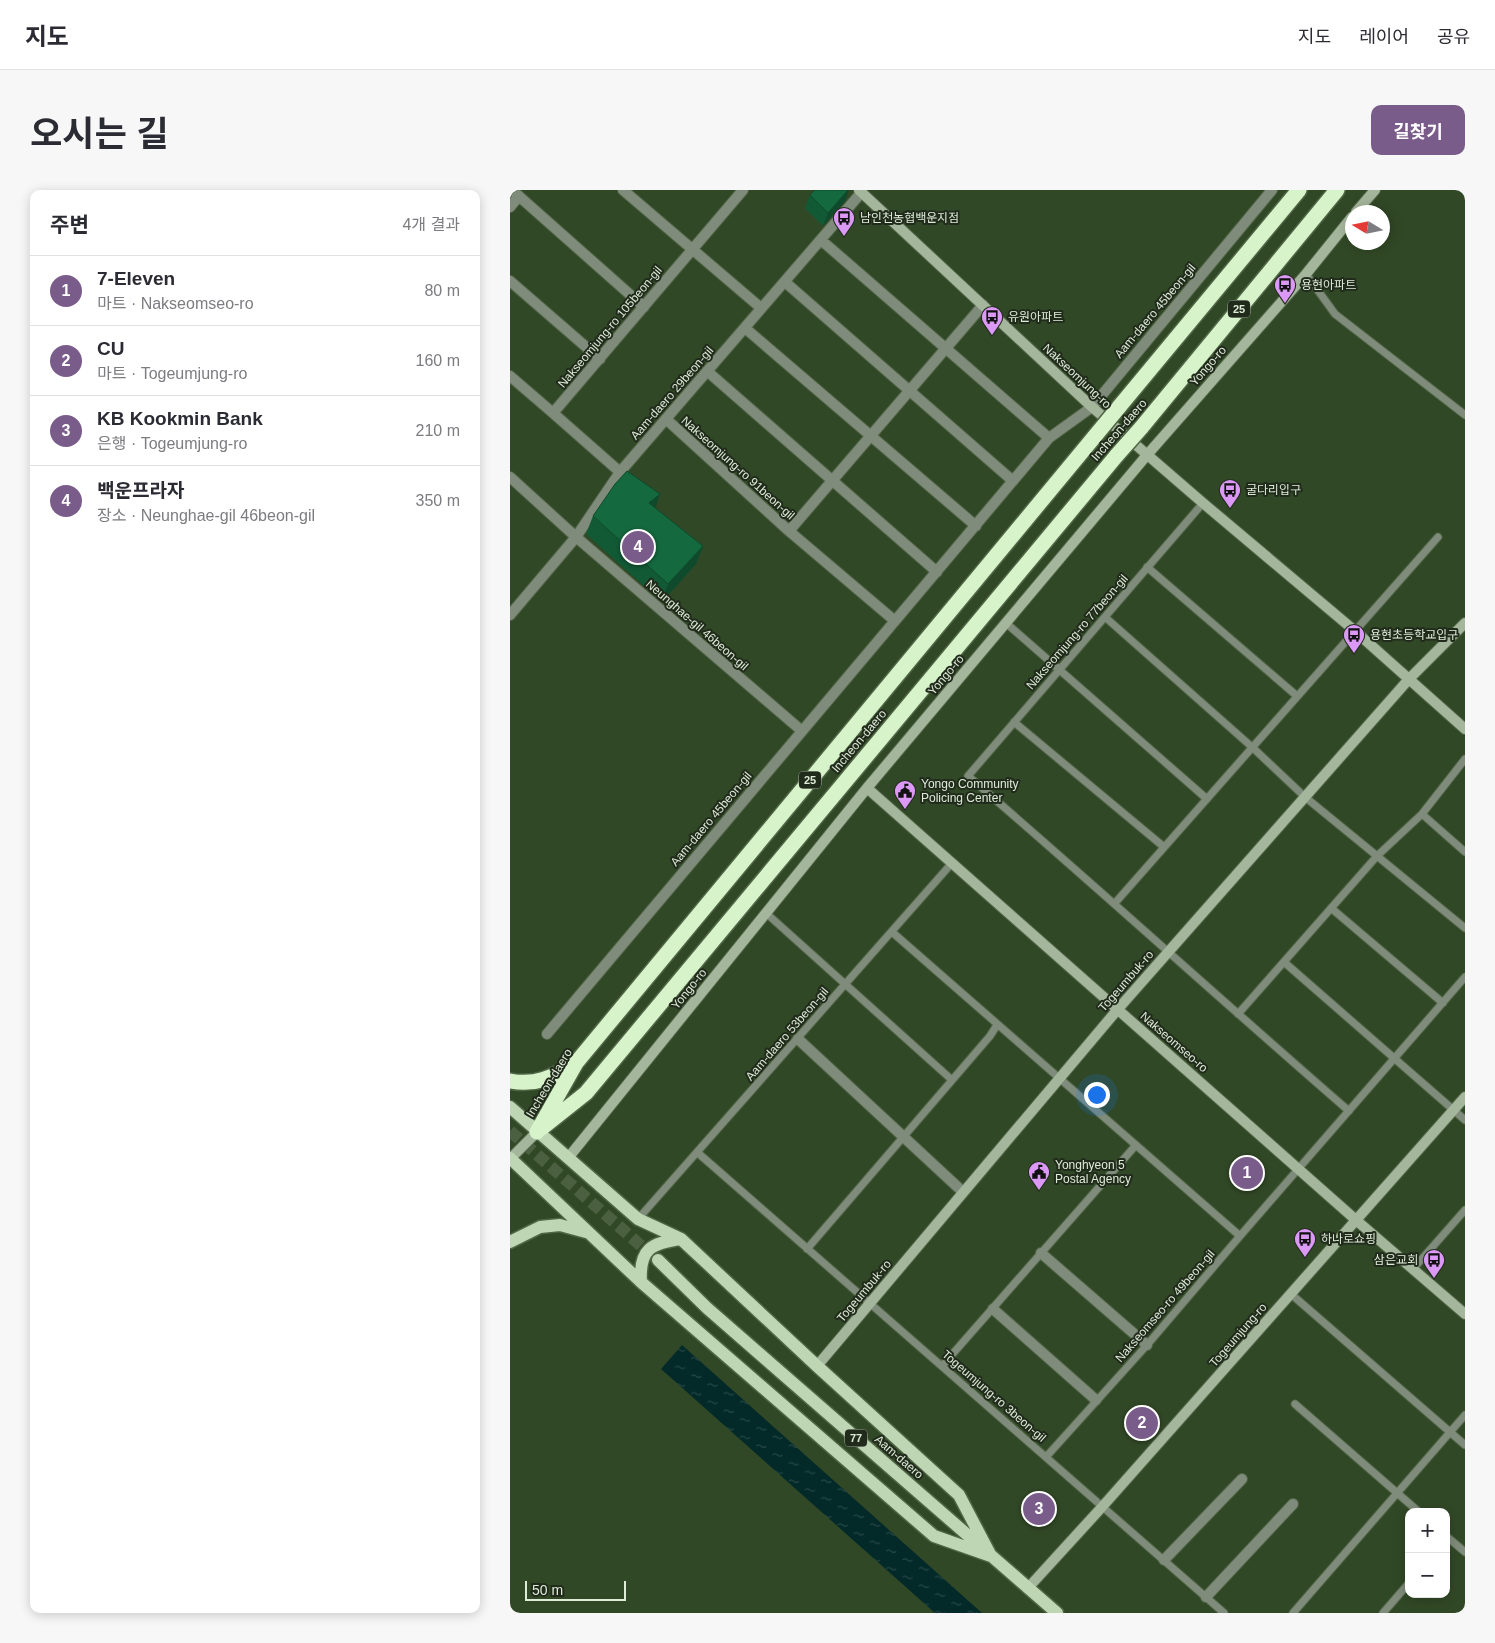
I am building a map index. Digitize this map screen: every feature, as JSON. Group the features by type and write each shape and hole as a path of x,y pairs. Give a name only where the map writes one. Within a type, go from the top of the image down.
{"highway":[{"name":"Incheon-daero","path":"537,1132 576,1063 1299,190"},
{"name":"Incheon-daero","path":"537,1132 586,1093 1337,190"},
{"path":"510,1081 535,1082 551,1077 576,1063"}],"main road":[{"path":"510,1108 638,1219 681,1239 817,1366 960,1495 992,1556"},
{"path":"510,1159 641,1282 934,1536 992,1556"},
{"path":"510,1242 540,1227 560,1225 588,1232"},
{"path":"641,1282 640,1267 643,1255 663,1241 681,1239"},
{"name":"Aam-daero","path":"658,1260 707,1308 1057,1613"}],"street":[{"path":"623,190 761,308"},
{"name":"Aam-daero 45beon-gil","path":"547,1034 1049,438 1092,407 1272,190"},
{"path":"1362,205 1375,190"},
{"path":"510,207 516,192 644,306"},
{"name":"Nakseomjung-ro 105beon-gil","path":"553,413 692,250 737,192"},
{"name":"Nakseomjung-ro","path":"860,192 1092,407 1355,631 1465,729"},
{"name":"Aam-daero 29beon-gil","path":"510,615 576,537 620,472 821,240 860,192"},
{"name":"Yongo-ro","path":"568,1158 866,788 1147,455 1306,274 1345,226"},
{"path":"821,240 1049,438"},
{"path":"510,281 600,358"},
{"path":"785,282 1013,481"},
{"name":"Nakseomjung-ro 91beon-gil","path":"666,419 789,531 983,305"},
{"path":"745,328 976,526"},
{"path":"707,371 937,572"},
{"path":"510,376 620,472"},
{"name":"Neunghae-gil 46beon-gil","path":"510,477 576,537 802,731"},
{"path":"789,531 895,621"},
{"name":"Togeumbuk-ro","path":"817,1366 1118,1008 1409,679 1465,624"},
{"name":"Nakseomseo-ro","path":"866,788 1465,1314"},
{"path":"798,1038 963,1192"},
{"name":"Togeumjung-ro","path":"1028,1588 1465,1097"},
{"name":"25","path":"510,1159 537,1132"},
{"path":"1041,1254 1147,1346"},
{"path":"993,1308 1096,1400"},
{"path":"1164,1560 1242,1479"},
{"path":"1206,1597 1294,1504"}],"lane":[{"path":"1306,274 1335,314 1465,415"},
{"name":"Nakseomjung-ro 77beon-gil","path":"1115,903 968,776 1203,503"},
{"path":"1349,1111 1115,903 1438,537"},
{"path":"1148,567 1297,696"},
{"path":"1105,617 1252,747 1305,797 1465,928"},
{"path":"1006,623 1207,799"},
{"path":"1014,722 1164,847"},
{"path":"1238,1014 1377,856 1422,814 1465,758"},
{"path":"1422,814 1465,852"},
{"name":"Aam-daero 53beon-gil","path":"638,1219 845,986 952,862"},
{"path":"1331,908 1443,1003"},
{"path":"766,913 845,986 952,1080"},
{"path":"892,932 1240,1236"},
{"path":"1284,962 1465,1120"},
{"name":"Nakseomseo-ro 49beon-gil","path":"1046,1457 1147,1346 1465,977"},
{"path":"806,1249 990,1036 997,1025"},
{"path":"942,1366 1136,1145"},
{"name":"Togeumjung-ro 3beon-gil","path":"698,1153 1224,1613"},
{"path":"1413,1269 1464,1212"},
{"path":"1291,1294 1465,1445"},
{"path":"1296,1404 1414,1508"},
{"path":"1293,1613 1465,1415"},
{"path":"1450,1540 1465,1552"},
{"path":"1383,1613 1405,1588"}],"water":[{"path":"682,1345 982,1613 935,1613 661,1369"}],"building":[{"path":"815,190 848,190 828,213 810,195"},
{"path":"627,471 660,494 649,503 703,546 668,584 593,516 615,484"}],"tunnel":[{"path":"510,1131 655,1258"}],"place":[{"name":"남인천농협백운지점","path":"844,237"},
{"name":"용현아파트","path":"1285,304"},
{"name":"유원아파트","path":"992,336"},
{"name":"굴다리입구","path":"1230,509"},
{"name":"백운프라자","path":"638,547"},
{"name":"용현초등학교입구","path":"1354,654"},
{"name":"Yongo Community Policing Center","path":"905,810"},
{"name":"7-Eleven","path":"1247,1173"},
{"name":"Yonghyeon 5 Postal Agency","path":"1039,1191"},
{"name":"하나로쇼핑","path":"1305,1258"},
{"name":"삼은교회","path":"1434,1279"},
{"name":"CU","path":"1142,1423"},
{"name":"KB Kookmin Bank","path":"1039,1509"}]}
